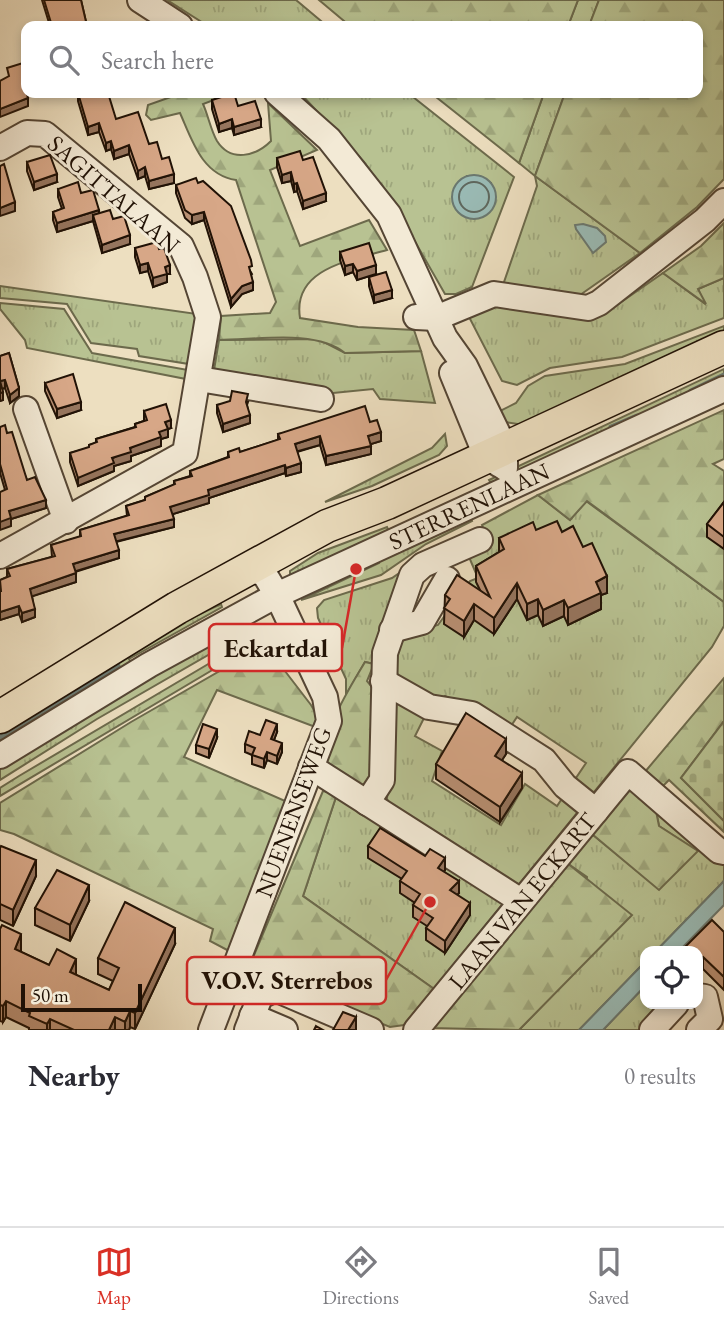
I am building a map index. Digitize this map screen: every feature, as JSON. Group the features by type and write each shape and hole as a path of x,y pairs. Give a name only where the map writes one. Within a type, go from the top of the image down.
{"main road":[{"name":"STERRENLAAN","path":"0,717 140,633 180,622 499,457 724,347"},
{"name":"STERRENLAAN","path":"499,457 724,364"}],"street":[{"path":"140,0 172,21"},
{"path":"283,98 329,139 389,215 432,324 465,366 499,457"},
{"name":"SAGITTALAAN","path":"0,148 27,133 46,134 181,246 208,317 185,453 0,556"},
{"path":"432,324 494,294 588,308 610,295 705,220 724,201"},
{"path":"199,379 321,399"},
{"name":"STERRENLAAN","path":"0,756 149,665 264,579 724,389"},
{"path":"26,409 66,521"},
{"path":"367,803 382,780 383,681 385,653 392,629 422,621 451,568 480,540"},
{"name":"NUENENSEWEG","path":"211,1030 329,721 325,697 264,579"},
{"path":"383,681 429,707 472,714 544,760 565,786 596,811"},
{"path":"311,767 521,901"},
{"name":"LAAN VAN ECKART","path":"416,1030 628,772 719,851 724,852"},
{"path":"285,1030 249,1023 260,997 275,989 371,1030"},
{"path":"699,1030 710,1019 703,997"},
{"path":"652,1030 671,1009"}],"green space":[{"path":"167,0 296,0 321,21 200,21"},
{"path":"319,0 578,0 570,21 344,21"},
{"path":"578,0 599,0 591,21 570,21"},
{"path":"599,0 724,0 724,179 697,207 640,253 535,176 563,98 703,98 703,21 591,21"},
{"path":"168,98 219,98 203,104 213,133 223,148 236,155 244,155 271,141 268,103 317,150 270,170 300,246 369,220 387,250 342,263 315,277 305,288 300,301 300,318 358,327 414,330 421,351 345,353 333,346 302,338 219,340 221,316 270,313 276,302 236,180 224,177 207,164 194,145 180,113 151,120 146,115 148,105"},
{"path":"305,98 414,98 514,177 472,287 456,294 445,294 394,205 364,162","holes":["467,176 480,176 491,183 484,216 472,218 453,202 454,190"]},
{"path":"437,98 542,98 519,163"},
{"path":"542,98 563,98 535,176 519,163"},
{"path":"535,176 640,253 580,295 503,285 537,186"},
{"path":"724,223 724,278 698,289 706,304 663,273 701,246"},
{"path":"663,273 704,303 698,289 724,278 724,318 622,357 550,368 517,385 502,381 467,313 488,304 604,314"},
{"path":"0,286 197,314 189,364 139,356 137,349 91,343 67,304 0,298"},
{"path":"0,303 64,309 92,353 188,370 186,379 27,348 25,340 0,309"},
{"path":"724,326 724,333 524,425 505,422 496,413 516,403 528,386 545,376 625,364"},
{"path":"318,339 345,353 421,351 435,403 380,399 373,389 323,394 213,376 219,340"},
{"path":"724,369 724,380 493,487 489,480"},
{"path":"724,410 724,459 713,464 724,471 724,602 587,501 570,520 538,495"},
{"path":"445,434 447,446 439,455 372,486 325,502 432,448"},
{"path":"538,495 570,520 586,501 724,602 724,626 712,647 516,888 391,807 387,799 392,703 399,698 424,718 415,736 442,751 432,781 501,825 525,784 557,806 586,763 517,717 511,726 445,696 436,702 388,675 397,637 438,625 470,581 478,578 466,550 488,541 482,525"},
{"path":"470,516 472,521 426,544 381,575 301,600 379,563 377,557"},
{"path":"387,527 390,534 290,580 290,571 318,553"},
{"path":"408,567 374,664 365,662 346,695 346,679 318,618 317,608 324,600 392,578"},
{"path":"221,604 222,607 129,659 133,665 0,746 0,726 146,639"},
{"path":"228,629 234,640 97,719 0,780 0,765"},
{"path":"265,645 311,705 317,715 318,728 217,690 184,757 292,804 231,952 210,941 213,929 14,834 0,830 0,803 131,722"},
{"path":"237,647 241,653 0,796 0,788 19,776"},
{"path":"365,662 374,664 367,681 381,698 372,781 360,786 327,768 326,755 331,727"},
{"path":"724,678 724,721 681,778 724,821 724,832 669,780 661,788 644,773"},
{"path":"724,721 724,821 681,778"},
{"path":"632,786 655,806 659,826 698,851 659,890 592,834"},
{"path":"323,791 337,794 303,896 434,989 404,1025 390,1027 282,983 256,987 236,998"},
{"path":"337,794 506,900 434,989 303,896"},
{"path":"655,806 724,858 724,881 661,946 640,946 640,967 579,1030 519,1030 572,975 587,877 567,863 592,834 659,889 697,851 659,826"},
{"path":"567,863 632,915 519,1030 430,1028"},
{"path":"640,991 640,1009 664,1009 645,1030 603,1030"}],"water":[{"path":"474,175 489,182 496,197 489,212 474,219 459,212 452,197 459,182"},
{"path":"575,225 597,228 605,236 606,242 593,253 576,229"},
{"path":"724,881 724,905 684,946 661,946"},
{"path":"640,967 640,991 603,1030 579,1030"}],"building":[{"path":"44,0 81,0 86,21 50,21"},
{"path":"21,64 21,98 28,98 0,109 0,81 9,76 7,68"},
{"path":"79,98 110,98 116,119 138,112 149,144 157,142 162,159 169,157 174,174 149,181 145,167 138,171 129,145 114,151 111,141 106,143 99,123 88,127"},
{"path":"236,98 238,106 255,101 261,119 234,127 232,119 219,124 212,100"},
{"path":"300,151 303,160 313,157 326,193 303,201 291,172 282,175 277,158"},
{"path":"50,155 57,174 34,182 27,162"},
{"path":"4,164 15,202 0,208 0,166"},
{"path":"196,178 198,183 203,181 231,206 251,260 252,266 249,267 253,282 242,286 231,299 204,212 192,215 185,210 176,185"},
{"path":"78,182 81,193 93,190 99,210 57,223 53,212 64,208 58,189"},
{"path":"110,210 113,219 124,216 130,235 102,245 93,215"},
{"path":"157,242 159,249 164,248 170,265 165,267 167,274 153,278 148,263 140,265 135,248"},
{"path":"369,243 376,265 357,271 353,264 345,266 340,252"},
{"path":"386,272 392,290 374,295 369,277"},
{"path":"9,353 19,388 10,395 5,380 0,381 0,356"},
{"path":"73,374 81,402 57,409 45,383"},
{"path":"232,391 248,394 246,402 250,415 223,424 217,405 230,401"},
{"path":"166,404 171,420 165,422 168,429 159,432 161,437 130,448 131,452 112,458 114,463 78,478 70,453 89,447 97,442 96,439 136,427 135,424 147,420 144,411"},
{"path":"365,406 370,422 377,420 381,432 368,436 371,446 326,456 320,436 295,444 301,463 286,468 285,465 208,490 209,495 170,507 174,519 114,534 119,550 73,564 76,573 30,589 35,609 22,613 19,606 0,612 0,580 10,576 7,569 55,556 51,545 81,536 80,530 129,515 126,506 145,500 145,497 175,484 174,481 192,476 190,471 229,457 228,452 239,448 240,452 280,439 278,434"},
{"path":"5,425 7,433 12,432 27,480 35,477 46,500 9,511 11,518 0,522 0,492 7,489 0,464 0,427"},
{"path":"724,502 724,537 707,524"},
{"path":"557,521 562,532 573,526 583,547 592,543 607,576 596,582 601,593 568,608 564,600 543,610 538,599 527,604 517,583 494,618 474,604 464,621 444,608 450,599 445,595 457,575 490,597 476,566 504,549 499,538 533,522 536,530"},
{"path":"466,713 506,739 495,756 522,773 500,807 436,764"},
{"path":"266,720 277,724 271,739 282,743 277,756 267,752 264,759 252,755 255,748 245,744 249,731 260,735"},
{"path":"203,724 217,729 209,749 196,745"},
{"path":"380,828 425,856 430,849 445,858 438,868 459,881 450,890 470,903 445,941 426,928 433,918 413,905 420,894 400,881 407,871 368,846"},
{"path":"1,846 36,860 13,910 0,904"},
{"path":"57,870 89,885 70,925 35,908"},
{"path":"125,902 175,928 135,1013 130,1011 125,1022 115,1017 109,1030 74,1030 50,1019 47,1024 6,1001 3,1006 0,1005 2,925 21,934 15,949 49,965 57,949 76,959 70,972 109,990 119,968 98,958"},
{"path":"712,920 724,932 724,977 703,957 703,946 686,946"},
{"path":"343,1012 356,1017 348,1030 333,1030"}],"waterway":[{"path":"691,391 724,375"},
{"path":"611,427 637,416"},
{"path":"0,737 118,666"}],"place":[{"name":"Eckartdal","path":"356,569"},
{"name":"V.O.V. Sterrebos","path":"430,902"}]}
